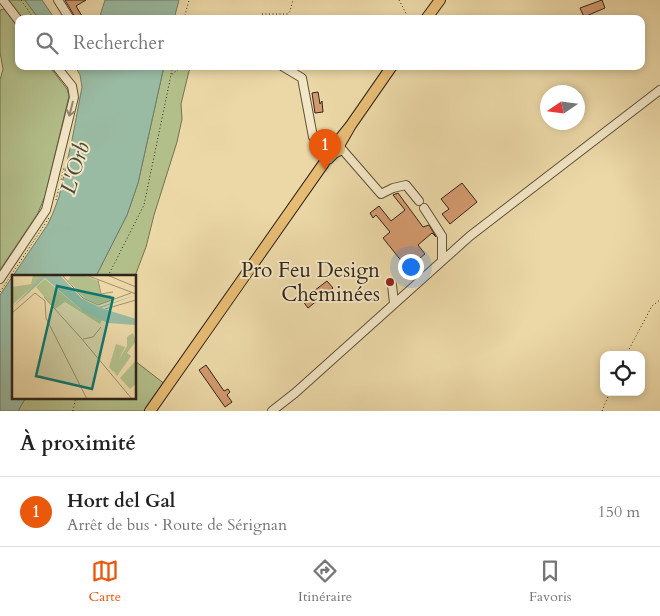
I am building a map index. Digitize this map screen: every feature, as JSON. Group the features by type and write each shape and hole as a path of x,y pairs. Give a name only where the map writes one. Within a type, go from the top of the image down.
{"main road":[{"path":"429,15 440,0"},
{"path":"150,411 389,70"}],"street":[{"path":"3,0 15,16"},
{"path":"58,0 67,15"},
{"path":"0,279 46,210 74,98 72,86 59,70"},
{"path":"289,70 302,78 314,137 335,148 381,194 393,188 406,185 442,236 442,260"},
{"path":"272,411 295,393 470,236 660,90"},
{"path":"392,286 394,303"}],"path":[{"path":"21,0 31,15"},
{"path":"185,15 189,0"},
{"path":"262,14 288,14 293,0"},
{"path":"399,0 407,15"},
{"path":"109,275 144,206 172,70"},
{"path":"171,75 178,70"},
{"path":"628,351 652,306 660,300"},
{"path":"602,411 608,396"},
{"path":"73,411 76,398"}],"shaded area":[{"path":"6,0 25,0 36,15 17,15"},
{"path":"4,9 15,23 15,70 52,70 67,89 69,96 45,196 38,213 0,270 0,80 3,69 0,52 0,10"},
{"path":"163,70 190,70 181,104 182,119 177,142 146,247 135,275 97,275 127,215 138,183"},
{"path":"136,362 166,385 146,411 18,411 25,398 136,398"}],"water":[{"path":"25,0 42,0 52,15 36,15"},
{"path":"105,0 179,0 175,15 100,15"},
{"name":"L'Orb","path":"77,70 163,70 138,183 127,215 97,275 14,275 48,224 59,197 82,87"},
{"path":"12,277 12,398 25,398 18,411 0,411 0,295"}],"building":[{"path":"65,0 86,0 76,6 81,15 74,15"},
{"path":"602,0 605,8 589,15 583,15 580,8"},
{"path":"318,92 320,104 322,101 323,112 315,113 312,93"},
{"path":"462,183 477,202 450,224 442,214 449,209 441,199"},
{"path":"398,193 423,227 429,225 436,237 432,233 418,245 425,254 407,268 383,238 390,232 376,215 373,218 370,213 379,206 391,221 405,210 393,195"},
{"path":"327,281 333,288 308,308 302,300"},
{"path":"206,365 224,391 228,389 230,392 227,395 232,402 225,407 199,370"}],"place":[{"name":"Hort del Gal","path":"325,170"},
{"name":"Pro Feu Design Cheminées","path":"390,282"}]}
